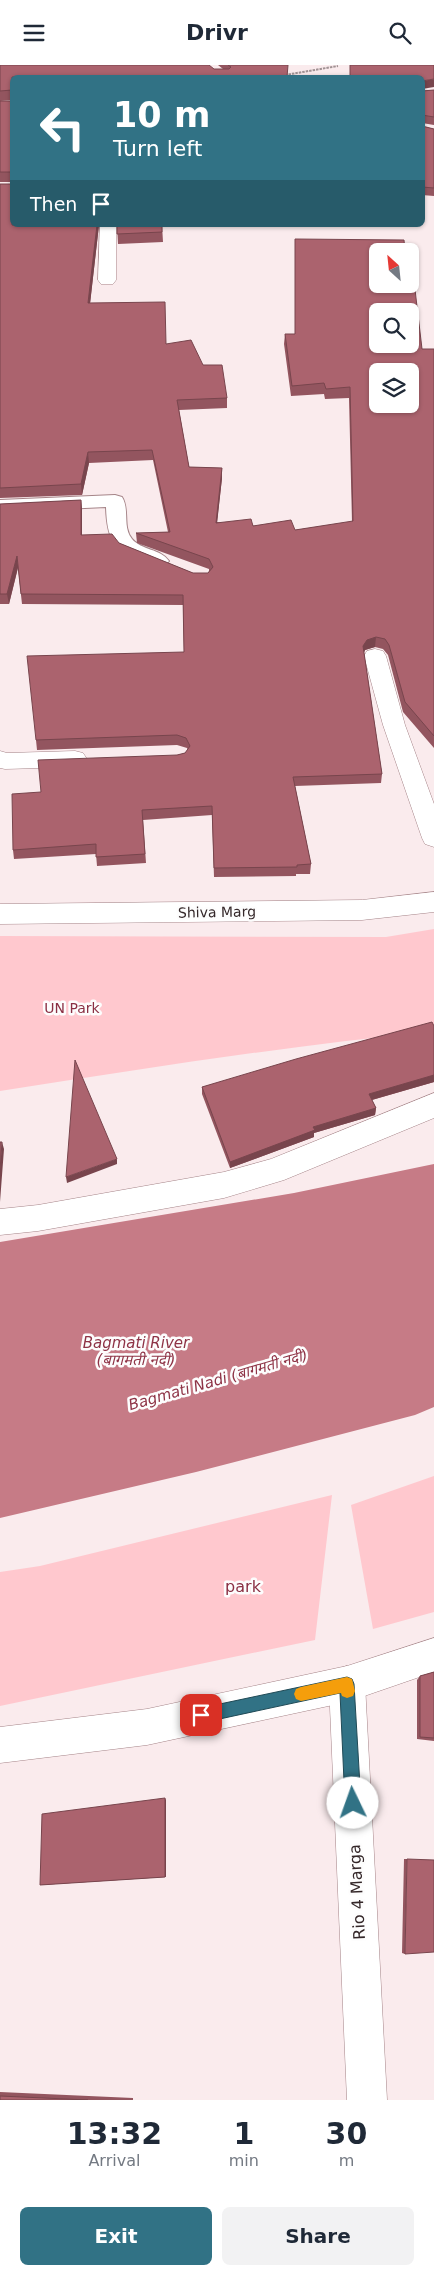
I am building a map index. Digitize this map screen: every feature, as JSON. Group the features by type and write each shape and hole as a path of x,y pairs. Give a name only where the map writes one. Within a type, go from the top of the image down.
{"street":[{"path":"107,280 108,227"},
{"path":"376,656 394,725 434,838"},
{"path":"0,759 6,761 101,758"},
{"name":"Shiva Marg","path":"0,914 362,910 434,902"},
{"path":"0,1222 38,1218 224,1185 274,1171 434,1105"},
{"path":"0,1745 147,1727 347,1684 434,1655"},
{"name":"Rio 4 Marga","path":"347,1684 367,2100"}],"lane":[{"path":"0,506 115,501 116,530 127,548 174,567"}],"path":[{"path":"288,75 338,66"}],"green space":[{"name":"UN Park","path":"434,929 434,1032 271,1051 0,1091 0,936 386,937"},
{"path":"434,1476 434,1612 373,1629 351,1505"},
{"name":"park","path":"332,1495 315,1640 0,1706 0,1572 40,1566"}],"water":[{"name":"Bagmati River (बागमती नदी)","path":"434,1164 434,1407 415,1415 196,1472 0,1518 0,1242 294,1193"}],"building":[{"path":"0,65 209,65 214,69 229,69 231,67 228,65 288,65 287,75 10,75 10,90 0,91"},
{"path":"350,65 434,65 434,79 425,80 425,75 350,75"},
{"path":"434,90 434,117 425,116 425,91"},
{"path":"0,101 10,101 10,172 0,172"},
{"path":"425,127 434,129 434,188 425,187"},
{"path":"0,184 10,184 10,227 97,227 88,303 165,302 166,344 191,340 203,365 222,365 227,398 177,400 189,467 222,468 216,523 251,519 253,526 291,520 295,530 353,521 350,387 326,389 324,383 292,386 285,334 295,334 295,239 404,240 404,243 369,243 369,293 415,293 417,303 369,303 369,353 419,353 419,324 422,349 434,349 434,736 405,702 389,645 385,639 376,637 367,640 363,646 382,774 293,777 311,864 297,865 297,867 214,868 212,806 142,810 145,854 96,857 96,844 13,850 12,794 41,792 38,760 177,755 185,753 190,746 186,738 177,735 36,740 27,656 184,652 183,595 21,594 17,556 7,594 0,594 0,504 81,500 81,535 112,534 119,543 193,573 208,573 213,567 209,559 136,533 170,532 152,450 88,452 81,484 0,488"},
{"path":"117,227 162,227 162,232 117,234"},
{"path":"432,1022 434,1026 434,1075 369,1094 376,1108 313,1127 315,1130 230,1162 202,1087"},
{"path":"75,1060 117,1159 66,1177"},
{"path":"0,1142 2,1142 0,1170"},
{"path":"434,1672 434,1738 420,1737 420,1676"},
{"path":"165,1798 165,1877 40,1885 42,1814"},
{"path":"407,1859 434,1860 434,1952 405,1954"},
{"path":"0,2096 88,2100 0,2100"}],"slow traffic":[{"path":"301,1694 347,1684 347,1691"}],"route":[{"path":"201,1715 347,1684 353,1803"}],"water label":[{"name":"Bagmati Nadi (बागमती नदी)","path":"218,1380"}]}
